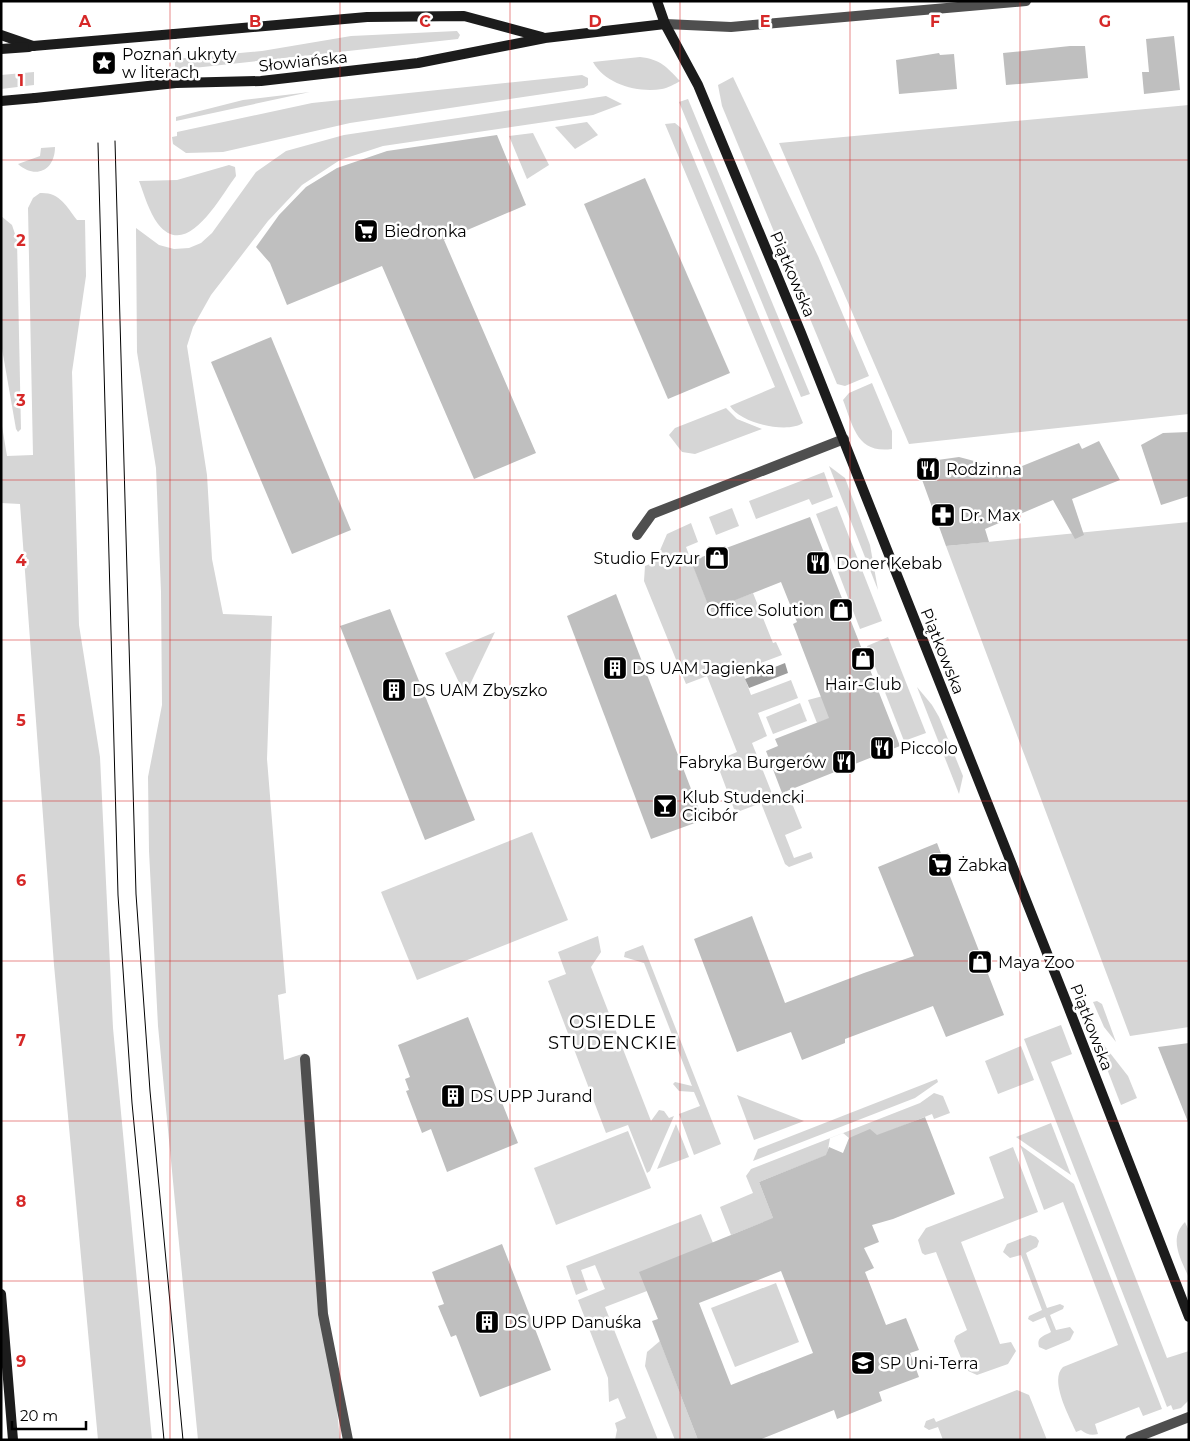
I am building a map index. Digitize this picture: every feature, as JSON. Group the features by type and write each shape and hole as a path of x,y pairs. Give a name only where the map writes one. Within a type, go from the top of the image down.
{"street":[{"name":"Piątkowska","path":"656,1 665,24 698,85 844,439 1189,1317"},
{"path":"665,24 731,27 1026,1"},
{"name":"Słowiańska","path":"1,49 366,17 464,16 545,38"},
{"name":"Słowiańska","path":"1,101 176,83 261,81 418,63 545,38 665,24"},
{"path":"1,35 33,46"},
{"path":"1,109 31,98"},
{"path":"637,535 652,514 844,439"},
{"path":"305,1059 323,1314 348,1440"},
{"path":"1,1294 13,1440"},
{"path":"1130,1440 1189,1417"}],"shaded area":[{"path":"457,31 460,35 458,39 175,70 175,59 262,51 351,36"},
{"path":"640,57 663,64 680,81 662,89 642,90 632,88 605,76 593,62"},
{"path":"34,72 34,85 1,89 1,75"},
{"path":"582,75 588,78 588,85 584,88 350,123 223,152 186,153 173,144 172,137 177,136 177,132 312,103"},
{"path":"733,77 818,256 869,376 845,386 837,384 722,106 718,85"},
{"path":"310,92 176,121 176,117 243,100"},
{"path":"606,96 622,104 593,115 383,146 340,160 302,185 268,221 211,295 193,327 187,346 207,475 212,559 223,614 272,616 267,759 286,993 278,995 284,1060 305,1053 310,1141 340,1440 198,1440 158,1026 149,851 148,777 162,705 161,592 156,468 137,352 136,228 159,245 174,249 189,248 201,243 212,233 256,172 286,151 344,135"},
{"path":"688,99 810,394 801,397 679,102"},
{"path":"1189,105 1189,414 909,444 779,143"},
{"path":"587,122 598,135 575,149 555,127"},
{"path":"675,123 681,128 803,423 796,426 776,427 753,422 735,412 730,406 775,387 665,124"},
{"path":"533,133 549,165 527,179 509,136"},
{"path":"55,147 52,162 43,170 38,172 31,171 18,164 40,156 41,148"},
{"path":"229,165 235,167 236,176 202,222 191,231 180,235 169,233 158,224 149,209 139,181 177,180"},
{"path":"40,193 47,193 58,197 77,220 85,220 86,276 72,372 79,625 100,757 113,1028 152,1440 98,1440 54,965 20,504 1,503 1,420 7,456 33,455 28,208 33,198"},
{"path":"1,216 12,225 17,240 21,429 18,432 1,343"},
{"path":"872,383 892,431 892,449 880,449 864,443 854,428 843,400 849,393"},
{"path":"726,408 737,419 762,429 695,454 682,452 669,435 675,428"},
{"path":"829,466 845,478 870,545 878,590"},
{"path":"824,472 833,497 812,505 809,499 756,519 749,501"},
{"path":"837,506 882,621 860,629 816,514"},
{"path":"732,508 739,526 716,535 709,517"},
{"path":"1189,522 1189,1027 1130,1036 946,546"},
{"path":"691,523 698,542 686,547 710,609 753,593 773,643 776,642 782,655 742,670 751,695 791,680 798,698 758,713 767,736 752,743 773,796 787,791 802,828 785,835 794,858 811,852 813,858 789,867 785,864 761,803 740,811 734,809 716,761 737,752 707,676 686,684 644,581 645,566 655,562 667,534"},
{"path":"495,632 465,695 445,653"},
{"path":"888,637 926,733 904,741 867,646"},
{"path":"785,663 788,673 749,688 745,679"},
{"path":"917,687 939,717 963,776 959,794"},
{"path":"834,693 842,714 817,723 808,700"},
{"path":"800,703 807,721 773,734 766,717"},
{"path":"532,832 568,920 417,980 381,892"},
{"path":"598,936 601,952 591,967 651,1121 659,1110 664,1111 669,1118 674,1116 650,1171 647,1173 628,1125 606,1133 548,981 566,974 558,952"},
{"path":"643,945 721,1144 694,1155 679,1114 700,1106 694,1092 679,1091 673,1084 675,1082 692,1086 644,963 624,957 625,952"},
{"path":"1097,1001 1102,1004 1116,1042 1104,1027 1093,1002"},
{"path":"1061,1025 1072,1054 1051,1062 1167,1358 1189,1351 1189,1400 1181,1408 1173,1410 1171,1405 1167,1407 1024,1039"},
{"path":"1092,1030 1128,1076 1137,1098 1121,1105"},
{"path":"1021,1046 1034,1080 998,1094 985,1061"},
{"path":"937,1079 938,1082 915,1098 753,1161 758,1149"},
{"path":"934,1093 943,1096 950,1113 934,1119 932,1114 877,1136 849,1138 843,1133 920,1103"},
{"path":"737,1095 804,1121 754,1140"},
{"path":"1051,1123 1071,1175 1016,1137"},
{"path":"676,1124 689,1157 657,1169"},
{"path":"628,1131 651,1188 556,1225 534,1168"},
{"path":"830,1138 827,1155 759,1182 775,1223 764,1222 731,1235 720,1207 753,1193 746,1176 751,1169"},
{"path":"1020,1145 1074,1184 1162,1409 1143,1416 1139,1407 1095,1424 1098,1434 1093,1435 1081,1430 1076,1432 1059,1389 1059,1373 1063,1367 1118,1345 1063,1202 1044,1210"},
{"path":"1013,1147 1038,1212 961,1242 1000,1344 1011,1342 1016,1351 1008,1364 977,1375 966,1370 954,1341 956,1336 967,1330 936,1252 925,1255 922,1253 918,1240 926,1228 1004,1198 989,1157"},
{"path":"701,1214 713,1243 647,1291 605,1307 658,1440 615,1440 617,1430 615,1423 626,1418 618,1398 609,1402 608,1378 578,1300 605,1289 595,1265 581,1270 588,1290 576,1295 566,1266"},
{"path":"1185,1222 1189,1231 1189,1278 1180,1256 1177,1242 1177,1235"},
{"path":"1030,1235 1036,1237 1039,1241 1037,1247 1026,1253 1047,1308 1060,1304 1064,1306 1063,1309 1050,1315 1056,1330 1070,1327 1074,1332 1070,1340 1046,1350 1039,1347 1038,1344 1041,1337 1051,1332 1045,1317 1033,1322 1028,1319 1029,1316 1042,1310 1021,1255 1010,1258 1003,1252 1007,1244"},
{"path":"776,1283 799,1342 735,1367 711,1308"},
{"path":"660,1341 698,1440 675,1440 645,1366 647,1352"},
{"path":"1017,1390 1029,1395 1047,1440 943,1440 938,1427 929,1430 924,1427 926,1421 934,1418 936,1422"}],"building":[{"path":"1174,36 1180,90 1144,94 1142,72 1149,72 1146,39"},
{"path":"1085,46 1088,78 1006,85 1003,53"},
{"path":"939,53 940,55 954,54 957,89 899,94 896,60"},
{"name":"Biedronka","path":"497,135 526,205 444,240 536,453 474,479 382,266 287,305 270,263 256,247 279,215 306,187 337,168 387,151"},
{"path":"645,178 730,373 668,399 584,204"},
{"path":"271,337 351,530 292,554 211,362"},
{"path":"1189,432 1189,496 1161,505 1141,445 1163,433"},
{"path":"1099,441 1120,480 1072,499 1084,535 1075,539 1053,500 985,529 989,542 946,546 916,463 959,457 978,462 1000,475 1079,443 1082,449"},
{"path":"810,517 900,746 782,793 766,751 778,746 775,739 829,718 793,624 797,622 781,582 710,610 691,561"},
{"name":"DS UAM Jagienka","path":"616,594 703,820 651,839 567,616"},
{"name":"DS UAM Zbyszko","path":"390,609 475,820 425,840 340,626"},
{"path":"937,843 1004,1015 946,1037 933,1006 845,1039 845,1043 802,1060 791,1032 737,1052 694,939 752,916 785,1003 914,956 878,867"},
{"name":"DS UPP Jurand","path":"468,1017 518,1143 447,1172 431,1129 422,1133 406,1091 409,1090 405,1079 410,1077 398,1045"},
{"path":"1189,1043 1189,1122 1188,1122 1158,1047"},
{"path":"925,1117 955,1194 893,1219 872,1225 879,1242 864,1248 874,1268 865,1272 886,1325 906,1318 919,1350 910,1353 919,1377 879,1392 882,1401 837,1419 834,1410 759,1440 698,1440 652,1321 658,1319 639,1272 773,1218 759,1182 826,1155 829,1147 843,1153 849,1138 870,1129 877,1135","holes":["781,1271 813,1353 731,1385 699,1303"]},
{"name":"DS UPP Danuśka","path":"502,1244 551,1370 480,1397 456,1335 451,1337 438,1306 444,1304 432,1272"}],"tram line":[{"path":"115,141 136,894 150,1091 183,1440"},
{"path":"98,143 118,895 132,1103 164,1440"}],"place":[{"name":"Poznań ukryty w literach","path":"104,63"},
{"name":"Biedronka","path":"366,231"},
{"name":"Rodzinna","path":"928,469"},
{"name":"Dr. Max","path":"943,515"},
{"name":"Studio Fryzur","path":"717,558"},
{"name":"Doner Kebab","path":"818,563"},
{"name":"Office Solution","path":"841,610"},
{"name":"Hair-Club","path":"863,659"},
{"name":"DS UAM Jagienka","path":"615,668"},
{"name":"DS UAM Zbyszko","path":"394,690"},
{"name":"Piccolo","path":"882,748"},
{"name":"Fabryka Burgerów","path":"844,762"},
{"name":"Klub Studencki Cicibór","path":"665,806"},
{"name":"Żabka","path":"940,865"},
{"name":"Maya Zoo","path":"980,962"},
{"name":"DS UPP Jurand","path":"453,1096"},
{"name":"DS UPP Danuśka","path":"487,1322"},
{"name":"SP Uni-Terra","path":"863,1363"}],"district":[{"name":"OSIEDLE STUDENCKIE","path":"613,1032"}]}
